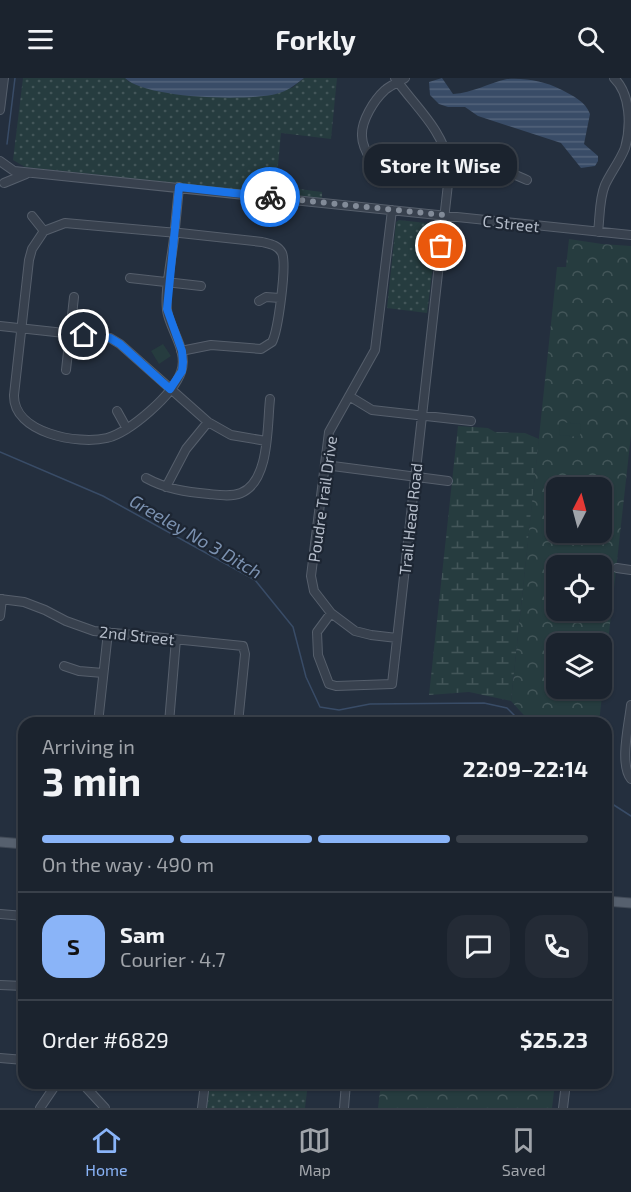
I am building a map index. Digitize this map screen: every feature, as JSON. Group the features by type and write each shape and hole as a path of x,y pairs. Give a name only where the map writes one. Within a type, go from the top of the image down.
{"main road":[{"path":"0,842 18,844"},
{"path":"612,901 631,903"}],"street":[{"path":"0,110 4,78"},
{"path":"372,162 365,150 361,135 373,105 386,89 399,80 439,134 448,157 467,157 482,161 527,180"},
{"path":"598,232 604,188 626,147 631,120 628,101 616,80"},
{"name":"Trail Head Road","path":"331,613 317,632 318,655 329,684 332,686 392,684 450,166 448,157"},
{"path":"1,185 7,176 2,162"},
{"name":"C Street","path":"2,162 14,171 631,235"},
{"name":"C Street","path":"1,185 33,172"},
{"path":"179,187 174,233 169,283 168,316 182,351 182,371 170,389 151,410 127,429 105,438 64,437 46,433 25,420 16,409 14,402 21,328 32,249 44,231 69,222 174,233 262,242 274,245 280,250 283,257 276,336 268,346 253,349 211,345 182,351"},
{"name":"Poudre Trail Drive","path":"392,210 375,350 329,432 311,576 314,591 331,613 355,631 397,638"},
{"path":"32,216 44,231"},
{"path":"130,278 201,286"},
{"path":"66,370 74,297"},
{"path":"259,301 266,297 280,298"},
{"path":"0,326 110,338 120,344 208,422 231,435 266,441"},
{"path":"349,396 372,410 471,421"},
{"path":"146,478 178,491 229,496 245,491 259,476 266,441 270,399"},
{"path":"117,411 127,429"},
{"path":"166,487 186,448 208,422"},
{"path":"326,465 448,481"},
{"path":"617,568 631,570"},
{"path":"0,616 1,599"},
{"name":"2nd Street","path":"1,599 24,602 94,631 243,646 245,654 239,717"},
{"path":"99,717 108,632"},
{"path":"170,717 177,639"},
{"path":"64,666 103,673"},
{"path":"631,705 625,762 626,772 631,779"},
{"path":"0,914 18,916"},
{"path":"0,985 18,986"},
{"path":"0,1058 18,1060"},
{"path":"40,1108 53,1089"},
{"path":"88,1089 105,1108"},
{"path":"202,1108 204,1089"},
{"path":"344,1108 346,1089"},
{"path":"563,1108 565,1089"}],"green space":[{"path":"23,78 125,78 129,82 292,88 304,78 337,78 331,139 281,133 276,186 322,192 322,199 25,167 13,160"},
{"path":"399,220 435,224 438,227 427,313 387,308 396,222"},
{"path":"569,239 631,246 631,435 612,606 612,555 546,555 546,621 610,621 609,633 546,633 546,699 602,699 600,717 526,717 511,701 557,267 566,267"},
{"path":"163,344 171,356 159,364 151,351"},
{"path":"560,422 581,424 580,437 559,435"},
{"path":"458,426 488,428 495,432 525,433 539,439 511,701 469,692 429,695"},
{"path":"209,1089 307,1089 305,1108 207,1108"},
{"path":"380,1089 554,1089 552,1108 378,1108"}],"water":[{"path":"125,78 304,78 276,94 221,98 154,90 136,85"},
{"path":"442,78 453,94 467,92 507,79 535,81 562,90 578,99 588,109 590,114 584,144 598,156 598,161 595,166 581,168 561,143 478,116 465,107 448,107 439,104 430,95 429,82"}],"waterway":[{"path":"7,144 15,78"},
{"name":"Greeley No 3 Ditch","path":"0,452 103,496 255,580 293,627 306,677 320,707 339,710 370,704 484,703 507,708 516,717"},
{"name":"Greeley No 3 Ditch","path":"612,804 631,816"}],"way so far":[{"path":"270,197 444,215 441,246"}],"place":[{"name":"Store It Wise","path":"441,246"}],"route":[{"path":"84,335 110,338 120,344 170,389 182,371 183,362 182,351 167,309 179,187 270,197"}]}
